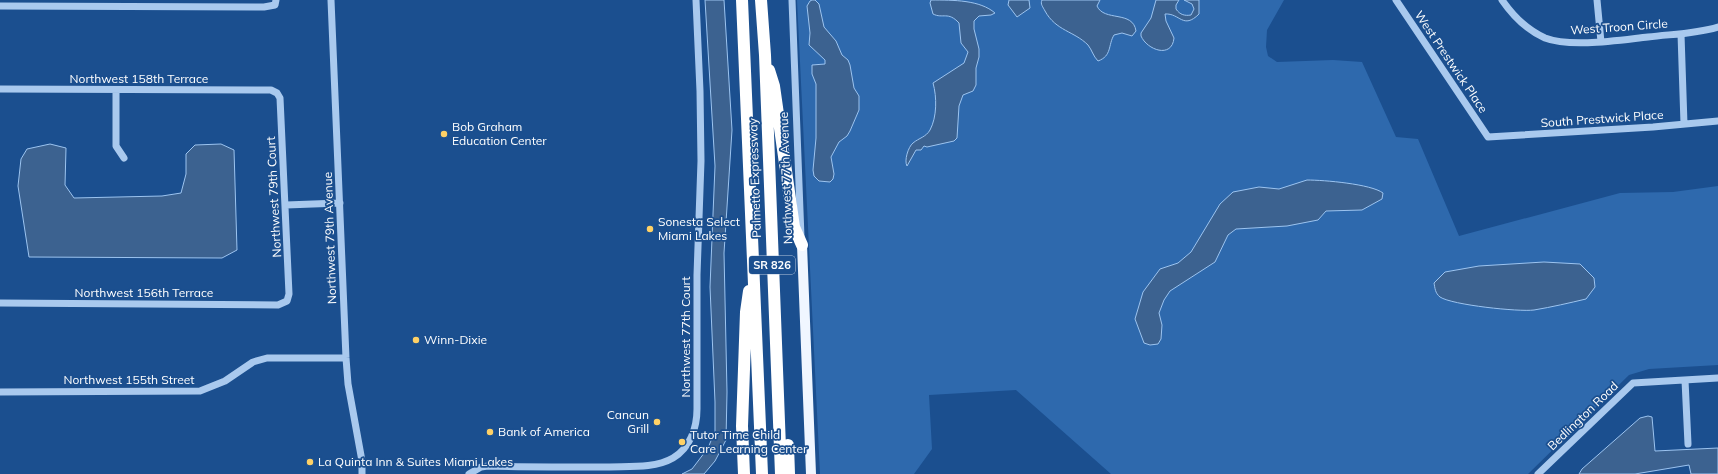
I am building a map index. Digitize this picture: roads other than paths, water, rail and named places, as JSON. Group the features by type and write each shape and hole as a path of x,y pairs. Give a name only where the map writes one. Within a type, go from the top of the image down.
{"highway":[{"name":"Palmetto Expressway","path":"742,0 762,474"},
{"name":"Palmetto Expressway","path":"761,0 765,55 781,474"},
{"path":"765,55 774,86 794,228 802,245"},
{"path":"744,474 742,426 746,312 753,262"},
{"path":"776,369 787,434 789,474"}],"main road":[{"name":"Northwest 77th Avenue","path":"802,245 811,474"}],"street":[{"name":"Northwest 79th Avenue","path":"331,0 346,358 348,384 362,461 362,474"},
{"name":"Northwest 77th Court","path":"468,474 488,466 569,467 646,465 672,459 682,452 695,430 697,409 696,275 701,161 696,0"},
{"name":"Northwest 77th Avenue","path":"792,0 802,245"},
{"name":"West Prestwick Place","path":"1396,0 1488,137"},
{"name":"West Troon Circle","path":"1502,0 1524,25 1546,38 1560,42 1601,42 1699,32 1718,27"},
{"path":"1597,0 1601,42"},
{"path":"0,6 129,3 264,7 276,2"},
{"path":"1681,34 1684,124"},
{"name":"Northwest 158th Terrace","path":"0,89 116,91 272,90 277,93"},
{"path":"116,91 116,146 124,158"},
{"name":"Northwest 79th Court","path":"277,93 280,98 286,205 289,294 287,301"},
{"name":"South Prestwick Place","path":"1488,137 1718,121"},
{"path":"286,205 340,203"},
{"name":"Northwest 156th Terrace","path":"0,303 278,305 287,301"},
{"name":"Northwest 155th Street","path":"0,392 200,391 222,383 253,362 267,358 346,358"},
{"name":"Bedlington Road","path":"1538,474 1633,383 1718,378"},
{"path":"1685,380 1688,444"}],"place":[{"name":"Bob Graham Education Center","path":"444,134"},
{"name":"Sonesta Select Miami Lakes","path":"650,229"},
{"name":"Winn-Dixie","path":"416,340"},
{"name":"Cancun Grill","path":"657,422"},
{"name":"Bank of America","path":"490,432"},
{"name":"Tutor Time Child Care Learning Center","path":"682,442"},
{"name":"La Quinta Inn & Suites Miami Lakes","path":"310,462"}]}
